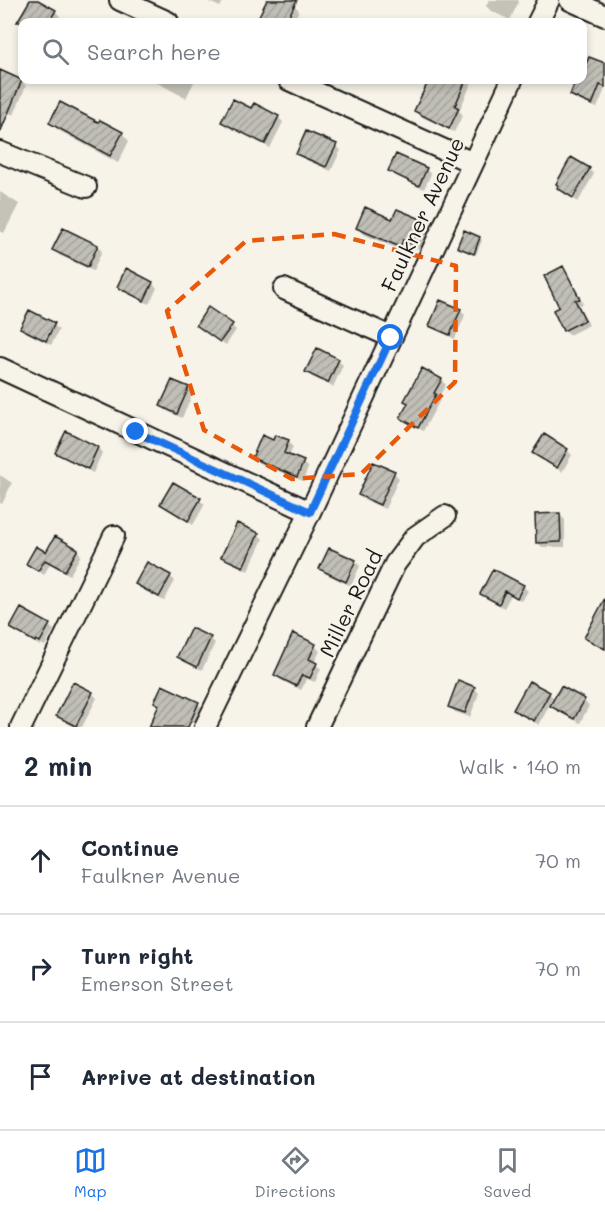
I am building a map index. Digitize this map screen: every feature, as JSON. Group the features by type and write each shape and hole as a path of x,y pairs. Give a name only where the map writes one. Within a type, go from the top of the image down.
{"street":[{"path":"120,0 159,18"},
{"path":"540,18 549,0"},
{"path":"570,0 605,16"},
{"path":"298,84 473,163"},
{"name":"Faulkner Avenue","path":"205,727 310,512 510,84"},
{"path":"0,152 86,187"},
{"path":"284,289 391,338"},
{"path":"0,368 310,512"},
{"name":"Miller Road","path":"317,727 395,564 415,537 445,516"},
{"path":"21,727 114,536"}],"highlighted area":[{"path":"334,234 456,266 455,382 361,474 292,479 204,430 167,311 246,241"}],"building":[{"path":"30,0 38,0 56,10 51,18 19,18"},
{"path":"267,0 297,0 288,18 258,18"},
{"path":"589,57 605,63 605,87 600,85 592,105 570,95 574,84 587,84"},
{"path":"0,70 18,78 18,84 20,84 0,133"},
{"path":"427,84 464,84 455,106 459,108 449,129 414,111"},
{"path":"233,99 251,108 254,103 279,116 265,144 221,122"},
{"path":"60,102 123,132 110,156 49,123"},
{"path":"306,131 337,144 326,167 296,154"},
{"path":"396,154 427,168 419,186 388,171"},
{"path":"571,157 590,168 573,198 557,188 556,184"},
{"path":"365,207 392,219 397,209 423,220 412,244 403,240 400,247 356,228"},
{"path":"63,228 98,245 88,267 52,250"},
{"path":"464,230 480,237 474,254 457,247"},
{"path":"563,266 580,299 575,300 585,320 563,331 553,310 559,307 544,276"},
{"path":"126,268 153,282 144,301 117,287"},
{"path":"440,300 461,309 450,335 429,326"},
{"path":"208,307 233,324 220,342 196,325"},
{"path":"29,310 55,323 46,341 20,328"},
{"path":"317,348 339,359 328,383 305,372"},
{"path":"422,368 442,379 418,428 400,418 408,403 404,401"},
{"path":"172,380 189,387 177,414 160,406"},
{"path":"66,431 98,447 88,469 55,453"},
{"path":"544,434 568,449 557,468 532,453"},
{"path":"262,435 273,440 275,435 289,440 284,453 304,461 297,477 252,458"},
{"path":"373,462 395,471 380,505 358,495"},
{"path":"173,482 201,498 188,521 160,504"},
{"path":"560,513 561,542 536,543 535,514"},
{"path":"237,523 259,533 243,567 221,557"},
{"path":"55,536 78,549 65,571 45,560 38,571 26,564 36,546 46,552"},
{"path":"329,548 356,560 346,582 319,569"},
{"path":"147,562 171,575 159,597 135,584"},
{"path":"493,569 524,585 517,598 505,591 499,604 480,594"},
{"path":"605,598 605,649 584,638"},
{"path":"21,608 50,624 40,642 36,640 35,642 10,628"},
{"path":"191,628 211,637 197,667 177,657"},
{"path":"293,633 316,644 309,659 317,663 310,678 302,675 296,686 274,675"},
{"path":"458,680 475,687 465,713 448,707"},
{"path":"529,681 550,692 534,721 513,710"},
{"path":"73,682 93,692 76,726 56,716"},
{"path":"162,685 199,702 188,727 149,727 159,705 154,702"},
{"path":"561,686 585,699 574,719 550,706"}],"route":[{"path":"136,432 310,512 391,338"}]}
